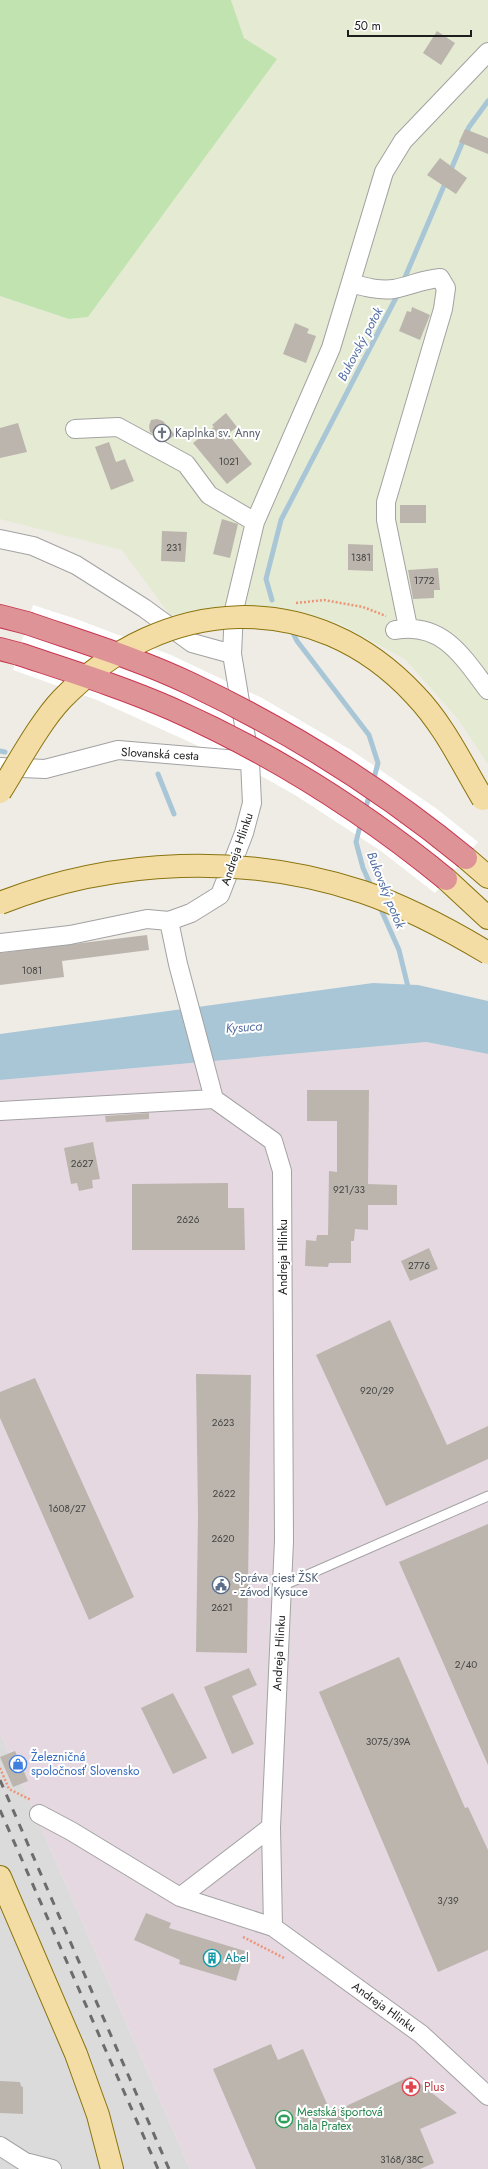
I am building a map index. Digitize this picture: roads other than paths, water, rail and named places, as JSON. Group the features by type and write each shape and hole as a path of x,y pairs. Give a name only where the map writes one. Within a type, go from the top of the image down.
{"highway":[{"path":"0,616 27,623 112,652 190,684 255,717 319,754 375,789 429,828 466,858"},
{"path":"9,651 101,681 172,709 244,744 303,777 360,814 409,848 446,880"}],"main road":[{"path":"0,792 61,700 101,664 143,639 188,623 212,619 248,617 297,624 338,637 388,668 429,711 486,803"},
{"path":"466,858 488,877"},
{"path":"0,903 31,891 67,881 121,871 182,866 222,867 270,871 316,880 362,892 408,910 448,930 488,953"},
{"path":"446,880 488,918"},
{"path":"0,1877 76,2054 98,2115 112,2169"}],"street":[{"name":"Andreja Hlinku","path":"169,921 191,913 220,895 244,833 252,803 250,761 232,654 234,610 255,522 331,348 384,172 403,141 488,52"},
{"path":"351,283 375,289 394,289 427,279 440,278 446,288 443,309 386,502 386,520 401,628 421,628 443,638 452,645 488,690"},
{"path":"75,429 118,427 186,464 209,495 255,522"},
{"path":"0,538 33,546 76,565 144,608 192,643 232,654"},
{"name":"Slovanská cesta","path":"0,768 45,768 118,750 250,761"},
{"path":"0,943 70,935 147,919 169,921 178,964 212,1091 0,1111"},
{"name":"Andreja Hlinku","path":"212,1091 273,1141 282,1171 284,1541 271,1828 273,1927"},
{"name":"Andreja Hlinku","path":"39,1814 71,1831 180,1897 273,1927 421,2034 488,2096"},
{"path":"180,1897 271,1828"},
{"path":"0,2146 25,2162 52,2169"}],"lane":[{"path":"282,1586 488,1496"}],"water":[{"name":"Kysuca","path":"373,983 418,985 488,1001 488,1054 426,1042 0,1080 0,1034"}],"waterway":[{"name":"Bukovský potok","path":"450,172 469,127 488,101"},
{"name":"Bukovský potok","path":"403,282 446,181"},
{"name":"Bukovský potok","path":"272,600 266,579 281,520 399,292"},
{"name":"Bukovský potok","path":"291,629 297,641 369,735 378,763 373,782"},
{"path":"0,751 5,752"},
{"path":"158,774 174,814"},
{"name":"Bukovský potok","path":"365,810 370,793"},
{"name":"Bukovský potok","path":"361,822 356,842 363,868 372,888"},
{"name":"Bukovský potok","path":"379,905 399,950 409,991"}],"railway":[{"path":"0,1780 169,2169"},
{"path":"0,1810 158,2169"}],"place":[{"name":"Kaplnka sv. Anny","path":"162,433"},
{"name":"Správa ciest ŽSK - závod Kysuce","path":"221,1585"},
{"name":"Železničná spoločnosť Slovensko","path":"18,1764"},
{"name":"Abel","path":"212,1958"},
{"name":"Plus","path":"411,2087"},
{"name":"Mestská športová hala Pratex","path":"284,2119"}]}
